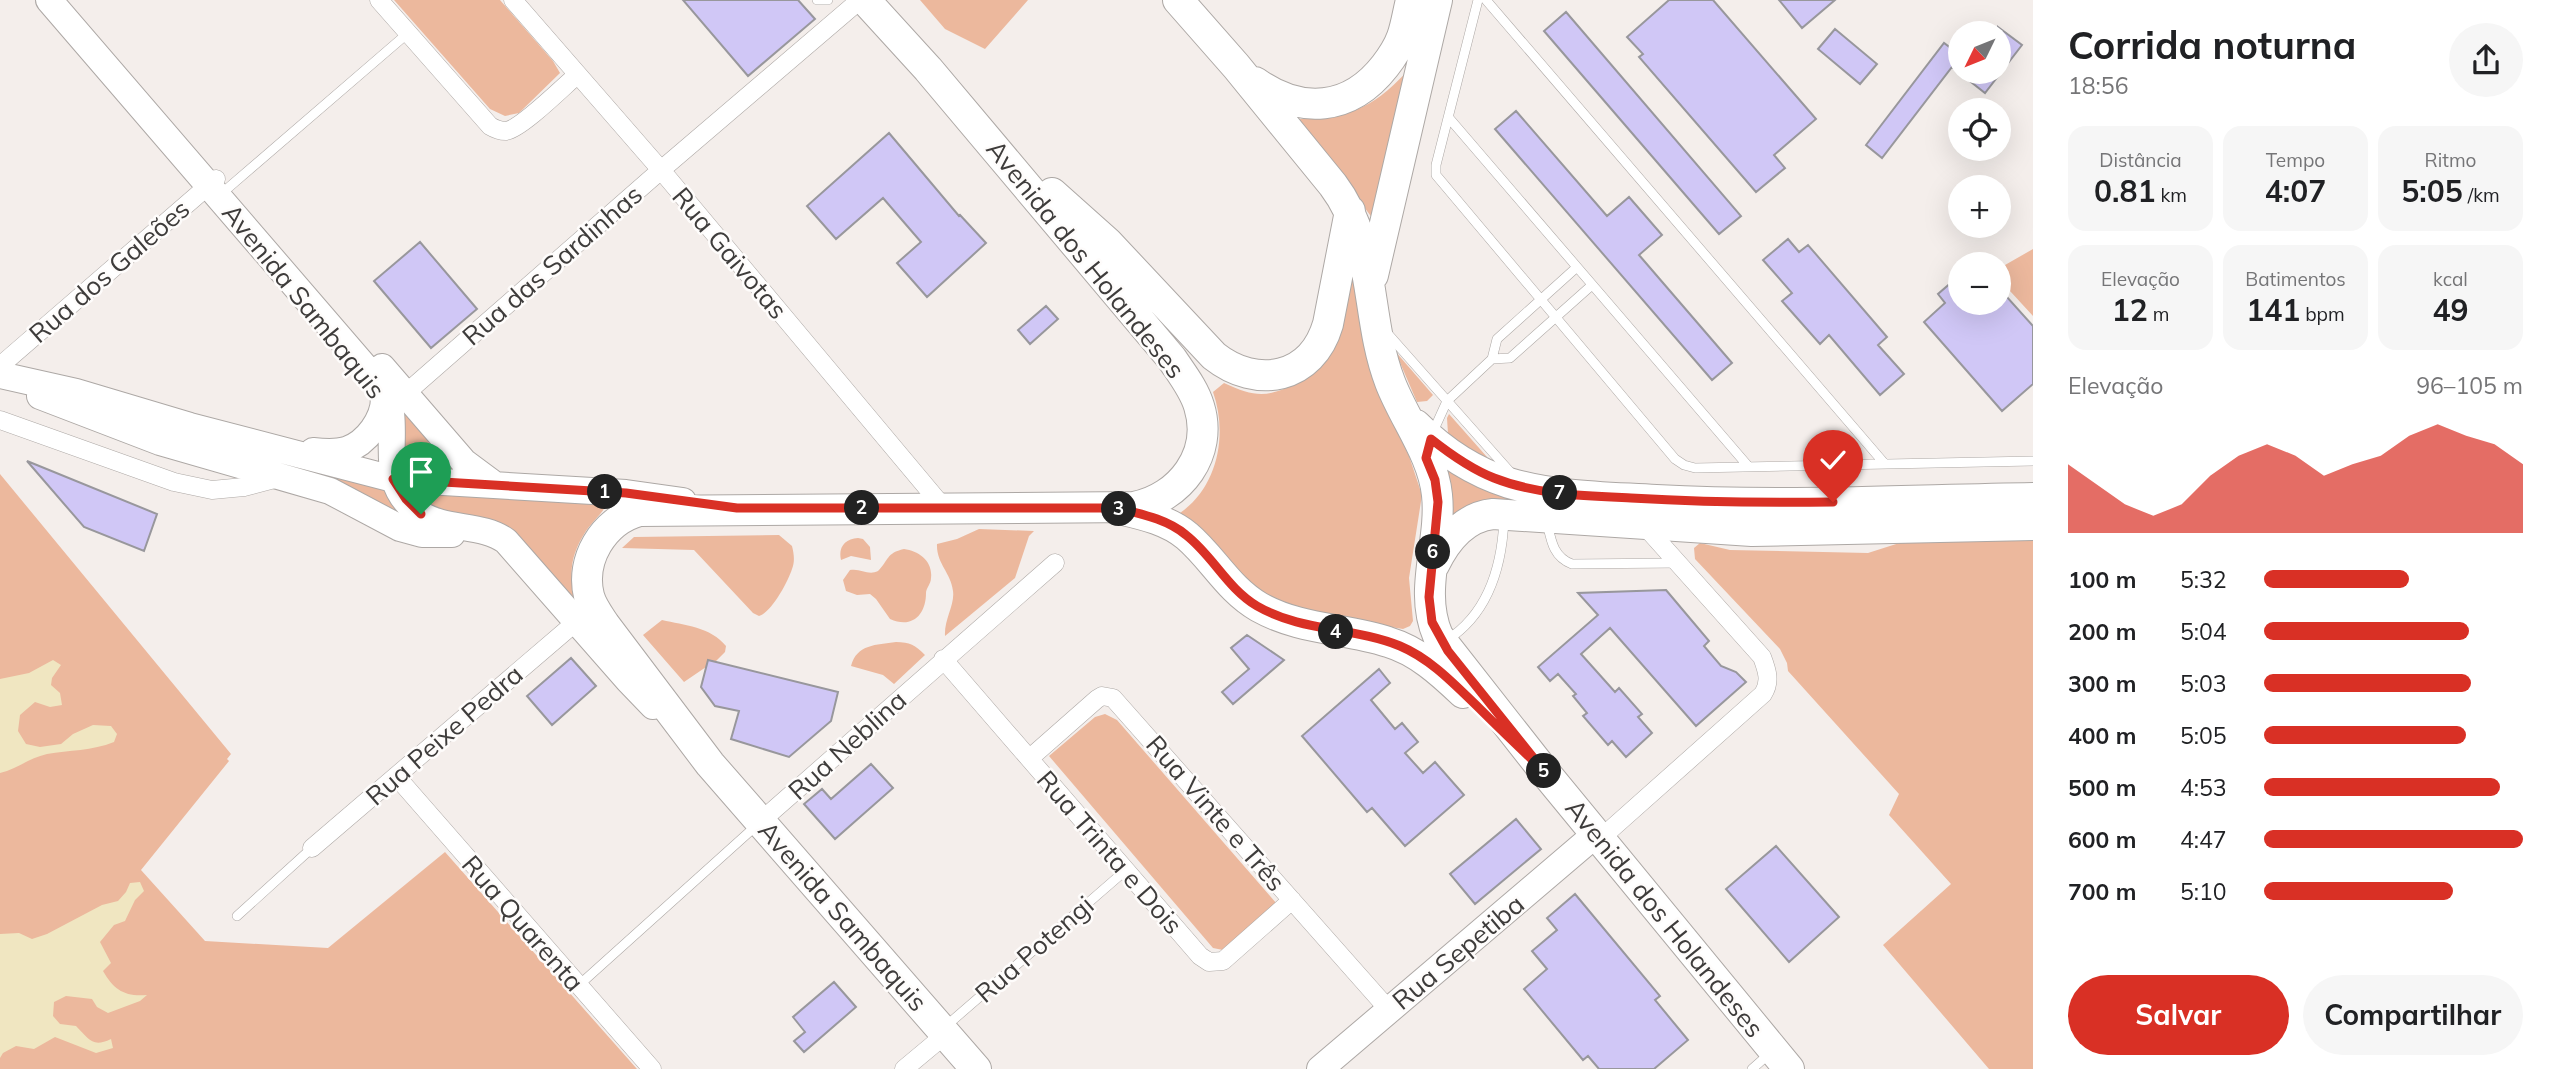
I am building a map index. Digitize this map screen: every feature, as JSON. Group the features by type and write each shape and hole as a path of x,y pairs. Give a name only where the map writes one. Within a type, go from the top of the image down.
{"main road":[{"name":"Avenida Sambaquis","path":"49,0 218,183 464,462 497,486"},
{"name":"Avenida Sambaquis","path":"66,0 380,383 386,392 389,405 393,479 411,505 440,523 491,534 510,544 628,680 761,821 976,1069"},
{"name":"Avenida dos Holandeses","path":"865,0 981,131 1172,359 1191,388 1199,405 1202,422 1202,443 1195,463 1173,489 1156,500 1141,506 1117,508"},
{"path":"878,0 928,69"},
{"path":"1178,0 1236,66 1333,185 1350,211 1364,252 1381,357 1399,404 1429,449 1493,478 1524,487 1604,497 1733,504 2033,498"},
{"path":"1236,66 1264,89 1294,101 1321,103 1348,98 1365,87 1391,58 1402,38 1411,0"},
{"path":"1372,310 1375,264 1437,0"},
{"path":"981,131 1108,243 1206,349 1224,364 1243,374 1265,376 1287,371 1304,361 1321,341 1328,324 1350,211"},
{"path":"0,376 50,401 122,429 198,453 393,479 626,493 737,508 1117,508 1144,514 1177,529 1194,542 1238,592 1270,613 1311,627 1386,641 1411,651 1441,672 1544,771"},
{"path":"282,464 354,446 381,416 384,402 380,383"},
{"name":"Avenida dos Holandeses","path":"1429,449 1438,502 1430,608 1432,622 1442,643 1598,837 1771,1063"},
{"path":"282,464 393,525 430,535 491,534"},
{"name":"Avenida Sambaquis","path":"710,764 611,633 591,603 587,583 591,558 601,538 625,516 650,510 737,508"},
{"path":"1432,569 1446,544 1463,526 1483,515 1546,516 1752,531 2033,526"},
{"name":"Rua Sepetiba","path":"1320,1069 1598,837"}],"street":[{"path":"379,0 490,126 497,130 504,131 518,126 578,75"},
{"name":"Rua Gaivotas","path":"513,0 661,170 944,508"},
{"name":"Rua das Sardinhas","path":"405,394 860,0"},
{"name":"Rua dos Galeões","path":"0,366 218,183"},
{"path":"0,420 174,482 212,490 244,486 282,464"},
{"path":"1598,837 1766,689 1768,675 1762,657 1642,523"},
{"name":"Rua Neblina","path":"761,821 1055,563"},
{"name":"Rua Peixe Pedra","path":"312,848 576,622"},
{"name":"Rua Trinta e Dois","path":"943,659 1200,956 1209,962 1223,961 1292,900"},
{"name":"Rua Vinte e Três","path":"1030,758 1097,699 1108,696 1113,698 1389,1010"},
{"name":"Rua Quarenta","path":"396,776 652,1069"},
{"name":"Rua Potengi","path":"904,1069 944,1031"}],"lane":[{"path":"817,0 828,0"},
{"path":"1478,0 1436,165 1436,176 1675,459 1695,468 2033,461"},
{"path":"1486,0 1884,463"},
{"name":"Rua dos Galeões","path":"218,183 408,33"},
{"path":"1449,118 1748,466"},
{"path":"1429,449 1447,401 1492,359 1497,339 1577,267"},
{"path":"1492,359 1510,358 1592,285"},
{"path":"1372,310 1447,401 1524,487"},
{"path":"1442,643 1461,630 1489,591 1500,562 1504,514"},
{"path":"1546,516 1556,552 1572,564 1676,563"},
{"name":"Rua Neblina","path":"578,986 761,821"},
{"path":"237,916 312,848"},
{"name":"Rua Potengi","path":"944,1031 1126,870"}],"shaded area":[{"path":"394,0 500,0 553,61 560,73 519,113 505,116 490,109"},
{"path":"920,0 1028,0 985,49 945,29"},
{"path":"1411,67 1373,219 1298,119 1333,117 1361,108 1386,91"},
{"path":"2033,249 2033,316 2011,292 2011,262"},
{"path":"1352,261 1385,405 1409,456 1422,495 1409,578 1413,621 1403,629 1275,608 1225,563 1197,524 1180,513 1203,489 1216,458 1220,425 1213,392 1224,383 1255,394 1272,393 1303,380"},
{"path":"1395,351 1433,395 1427,401 1417,402"},
{"path":"401,408 459,472 405,472"},
{"path":"1449,414 1487,457 1480,457 1448,434"},
{"path":"229,448 382,487 404,515"},
{"path":"1440,458 1540,504 1491,500 1473,507 1449,524"},
{"path":"0,474 231,754 227,759 229,761 141,870 205,941 328,948 445,852 637,1069 0,1069"},
{"path":"414,493 606,505 586,531 573,562 572,583 585,614 514,535 431,510"},
{"path":"979,529 1034,531 1029,536 1015,578 945,636 953,591 939,557 937,544"},
{"path":"779,535 792,546 793,566 778,596 769,609 759,616 753,613 694,550 622,548 634,537"},
{"path":"2033,536 2033,1069 1989,1069 1883,945 1951,884 1889,815 1899,794 1788,671 1780,649 1695,559 1694,548 1700,543 1730,550 1868,553 1915,538"},
{"path":"858,538 863,539 870,547 871,560 851,556 841,560 843,544"},
{"path":"904,549 924,558 930,567 931,580 920,614 911,621 898,622 890,619 870,594 857,595 846,591 843,580 850,570 871,573 878,571 891,555"},
{"path":"662,620 697,628 713,635 726,646 725,652 715,662 708,660 706,667 684,682 643,635"},
{"path":"896,642 912,645 925,655 894,684 883,675 851,666 858,653 868,647"},
{"path":"1105,714 1117,720 1277,904 1223,950 1213,948 1049,756 1095,717"}],"sand":[{"path":"53,660 61,665 52,678 51,685 60,693 62,705 50,707 35,702 20,715 18,731 26,744 40,747 61,744 73,734 93,725 111,726 117,734 114,742 89,749 47,754 0,773 0,679 29,673"},
{"path":"140,882 144,891 135,900 125,921 114,925 100,942 111,963 103,971 111,983 132,995 147,995 140,1001 108,1013 97,1007 92,999 66,996 54,1002 53,1016 60,1024 76,1026 95,1042 111,1039 113,1048 96,1053 55,1037 34,1049 16,1046 3,1053 0,1058 0,934 19,933 32,939 47,934 102,905 118,901 130,883"}],"building":[{"path":"683,0 798,0 815,19 748,76"},
{"path":"1669,0 1713,0 1816,119 1774,155 1785,168 1756,192 1639,57 1643,54 1627,37"},
{"path":"1779,0 1835,0 1802,28"},
{"path":"1566,12 1741,216 1719,234 1544,31"},
{"path":"1835,29 1877,64 1860,84 1818,49"},
{"path":"2011,37 2022,45 2011,59"},
{"path":"1944,43 1948,46 1948,72 1882,158 1866,145"},
{"path":"1974,84 1992,84 1985,93"},
{"path":"1516,111 1607,216 1629,197 1662,235 1639,255 1732,363 1712,380 1495,129"},
{"path":"889,133 959,216 986,243 927,297 897,263 921,242 883,198 836,239 807,206"},
{"path":"1788,239 1799,252 1808,245 1887,337 1878,345 1904,374 1880,395 1829,335 1820,344 1782,301 1792,293 1763,260"},
{"path":"420,242 477,309 431,348 374,281"},
{"path":"1948,285 1948,315 2011,315 2011,301 2033,326 2033,384 2002,411 1924,322 1945,303 1938,294"},
{"path":"1046,306 1058,319 1030,344 1018,330"},
{"path":"27,461 157,514 144,551 84,527"},
{"path":"1666,590 1709,641 1704,646 1721,666 1736,672 1746,682 1696,726 1610,628 1581,654 1615,692 1619,688 1642,714 1638,717 1652,733 1626,757 1612,741 1608,745 1583,716 1587,713 1573,696 1576,694 1558,674 1550,681 1538,667 1598,615 1578,593"},
{"path":"1247,635 1284,660 1233,704 1222,692 1249,669 1231,648"},
{"path":"571,658 596,686 552,725 527,696"},
{"path":"708,660 838,692 831,721 789,757 731,739 739,711 715,706 701,687"},
{"path":"1379,669 1390,683 1371,700 1395,729 1402,723 1418,742 1405,753 1423,773 1435,762 1464,795 1405,846 1372,808 1367,812 1302,736"},
{"path":"871,764 893,788 835,839 804,804 822,789 831,799"},
{"path":"1516,819 1541,849 1475,904 1450,874"},
{"path":"1776,846 1839,917 1789,962 1726,889"},
{"path":"1575,894 1660,996 1655,1000 1688,1040 1654,1069 1599,1069 1588,1056 1583,1060 1524,989 1547,969 1532,951 1557,930 1547,918"},
{"path":"834,982 856,1007 804,1052 794,1041 805,1032 793,1017"}],"route":[{"path":"421,514 406,499 393,479 626,493 737,508 1117,508 1144,514 1186,534 1238,592 1270,613 1311,627 1386,641 1411,651 1441,672 1544,771 1448,651 1432,622 1429,597 1438,502 1435,480 1426,458 1431,439 1493,478 1556,493 1733,504 1833,502"}]}
